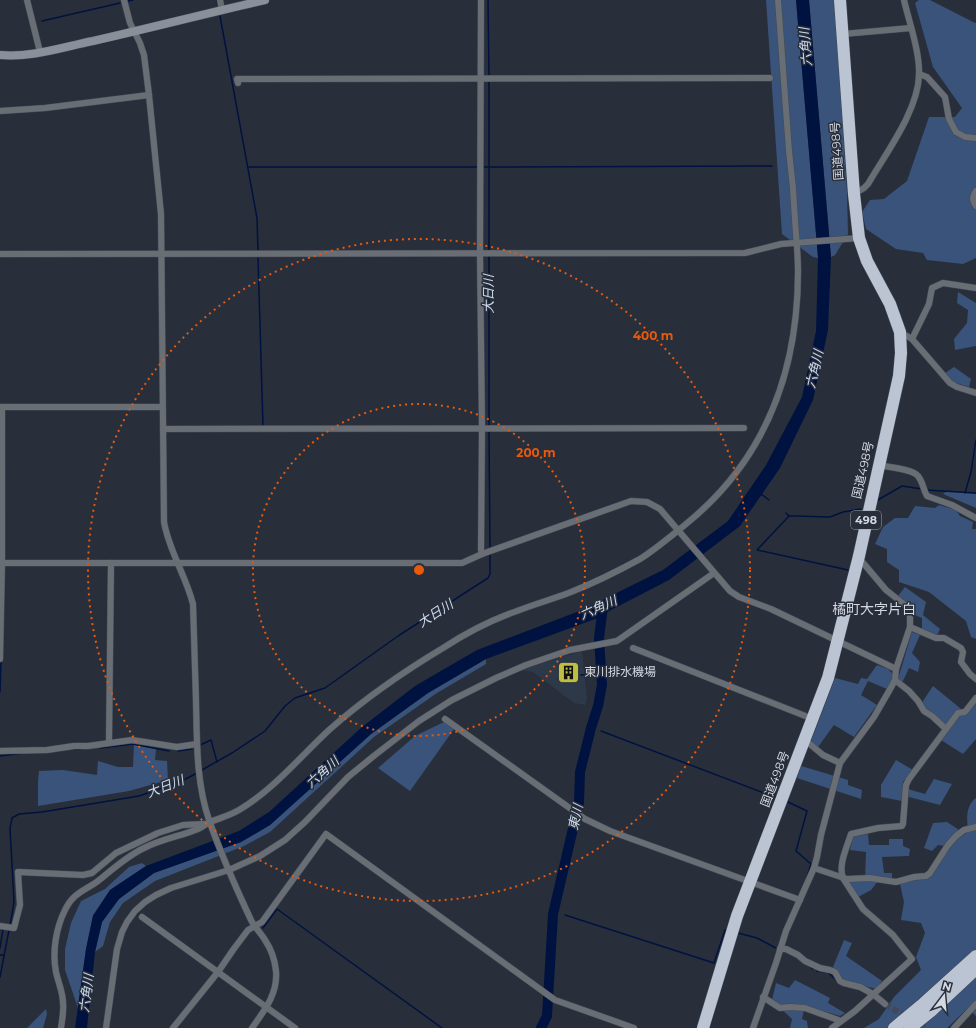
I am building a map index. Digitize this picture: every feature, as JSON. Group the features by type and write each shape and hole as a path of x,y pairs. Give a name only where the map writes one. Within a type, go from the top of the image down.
{"highway":[{"name":"国道498号","path":"703,1028 737,916 828,678 859,556 899,376 902,353 900,332 890,304 854,239 854,194 840,0"},
{"path":"894,1028 976,956"},
{"path":"910,1028 931,1011 976,969"}],"street":[{"path":"27,0 40,52"},
{"path":"124,0 130,23 144,55 161,214 164,522 166,534 190,591 193,604 197,744 202,799 209,824 239,895 254,926 265,940 275,964 276,982 274,992 267,1008 252,1028"},
{"path":"220,0 222,10"},
{"path":"0,55 10,56 40,52 265,0"},
{"path":"481,0 482,554"},
{"path":"61,1028 64,1008 54,959 55,942 63,916 71,900 76,895 96,883 118,864 133,854 163,840 201,828 229,816 248,804 282,776 330,729 353,710 402,674 442,648 494,620 589,585 641,558 679,531 696,515 731,478 749,454 776,403 788,364 795,326 798,270 797,243 778,0"},
{"path":"854,194 868,184 913,104 919,74 918,57 904,0"},
{"path":"843,34 911,28"},
{"path":"919,74 927,77 945,98 949,119 956,132 964,137 976,138"},
{"path":"238,83 237,79 770,78"},
{"path":"0,111 45,108 149,95"},
{"path":"976,191 972,197 972,201 976,206"},
{"path":"0,254 745,253 781,244 854,239"},
{"path":"912,339 929,304 932,288 943,284 976,288"},
{"path":"900,332 912,339 950,383 957,387 976,393"},
{"path":"0,659 1,408 162,407"},
{"path":"163,429 744,428"},
{"path":"878,465 917,474 923,483 927,496 952,505 976,518"},
{"path":"1,563 462,563 482,554 631,501 646,502 660,509 730,591 739,597 771,609 896,669"},
{"path":"753,1028 786,931 814,868 840,763 874,716 895,680 896,669 910,627 910,612 886,590 859,556"},
{"path":"109,742 112,563"},
{"path":"106,1028 117,949 122,932 135,911 156,895 171,888 260,856 284,840 306,822 348,777 364,764 420,721 452,700 526,665 570,650 617,641 714,572"},
{"path":"910,627 936,638 944,638 961,648 963,652 961,662 976,679"},
{"path":"633,648 813,719"},
{"path":"895,680 909,691 924,711 946,729"},
{"path":"832,1028 912,959 894,935 863,909 843,878 841,872 843,859 851,834 878,828 902,826 906,785 912,774 958,713 965,712 976,698"},
{"path":"444,719 582,817 610,831 800,900"},
{"path":"0,751 47,750 132,740 177,747 197,744"},
{"path":"805,740 823,755 840,763"},
{"path":"0,926 14,928 20,905 18,872 83,875 92,873 116,852 158,833 183,825 209,824"},
{"path":"814,868 847,879 870,878 896,882 914,877 926,876 930,873 948,845 956,836 964,830 976,827"},
{"path":"173,1028 218,972 232,950 248,930 262,922 326,834 555,1000 634,1028"},
{"path":"142,917 295,1028"},
{"path":"780,949 786,949 798,954 805,961 820,968 834,972 840,981 860,987 873,994 885,1004"},
{"path":"763,997 780,1008 805,1008 841,1021"},
{"path":"954,1028 976,1004"}],"shaded area":[{"path":"766,0 796,0 818,258 813,257 782,234"},
{"path":"809,0 835,0 847,193 848,234 835,255 831,257"},
{"path":"919,0 930,0 975,23 976,22 976,258 963,264 927,260 923,253 896,249 866,229 862,212 870,200 884,199 907,181 929,117 955,117 962,108 933,67 915,3"},
{"path":"958,292 976,303 976,346 955,350 954,339 967,323 968,310 957,303"},
{"path":"954,367 971,379 969,387 953,382 945,373"},
{"path":"947,491 976,494 976,508 943,494"},
{"path":"939,505 956,510 960,516 973,522 972,529 976,529 976,639 971,637 966,621 929,592 899,582 899,570 887,562 887,549 875,544 883,527 895,518 908,518 915,506 935,508"},
{"path":"905,587 926,602 923,615 940,629 937,636 922,631 922,618 912,614 907,603 898,596"},
{"path":"912,632 920,635 912,653 920,662 918,672 909,668 902,683 898,679"},
{"path":"582,651 587,699 585,705 574,703 533,672 521,670"},
{"path":"486,659 486,664 437,693 374,737 270,832 244,846 155,881 123,903 110,922 103,946 95,952 102,922 119,899 154,873 241,842 270,825 371,734 428,693"},
{"path":"877,665 888,669 894,675 887,689 868,681 861,695 877,705 854,737 834,725 818,747 811,741 835,678 858,684 861,678 867,679"},
{"path":"933,686 966,713 976,701 976,739 963,754 941,740 948,728 921,704"},
{"path":"444,722 454,729 410,791 378,768 415,736"},
{"path":"134,745 156,749 155,760 167,761 168,780 129,791 38,806 39,771 63,770 97,775 98,761 118,767 133,767"},
{"path":"896,760 913,770 903,782 902,801 881,797 881,785"},
{"path":"801,766 848,780 848,785 862,790 861,799 797,778"},
{"path":"934,779 952,784 940,805 909,797 908,789 925,794"},
{"path":"976,798 976,1016 968,1008 947,1028 864,1028 879,1019 894,997 921,970 916,957 925,933 921,923 901,920 904,902 900,884 913,880 926,879 934,873 950,846 957,839 968,832 968,809 972,801"},
{"path":"947,822 959,830 945,846 938,845 932,851 924,848 933,823"},
{"path":"868,834 869,845 889,845 889,839 903,839 903,846 910,849 909,856 882,857 884,873 892,873 892,883 878,881 871,890 858,897 848,881 865,880 866,852 850,850 853,837"},
{"path":"142,863 146,866 110,890 93,915 86,949 78,1008 65,970 65,949 71,923 81,901 105,889 129,867"},
{"path":"844,940 852,943 846,956 882,981 876,989 842,980 833,967"},
{"path":"795,980 830,998 828,1003 845,1013 840,1016 805,1006 802,1019 807,1021 808,1028 790,1028 792,1019 772,1000 776,983 789,988"},
{"path":"46,1009 47,1014 43,1028 27,1028"}],"water":[{"name":"六角川","path":"796,0 809,0 831,257 828,330 813,400 780,468 740,526 669,580 595,619 486,659 428,693 371,734 270,825 241,842 154,873 119,899 102,922 95,952 87,1028 75,1028 86,949 93,916 110,890 146,866 239,831 269,812 362,727 415,686 477,650 582,610 663,570 728,521 766,465 802,397 816,331 818,257"}],"waterway":[{"path":"128,1 133,0"},
{"path":"217,0 218,5"},
{"name":"大日川","path":"488,0 489,76"},
{"path":"42,21 120,3"},
{"path":"220,16 257,218 258,252"},
{"name":"大日川","path":"489,80 489,252"},
{"path":"483,167 772,166"},
{"path":"248,167 477,167"},
{"name":"大日川","path":"489,256 489,426"},
{"path":"258,258 263,426"},
{"name":"大日川","path":"489,430 490,550"},
{"path":"965,493 971,472 976,440"},
{"path":"876,501 902,486 922,489"},
{"path":"926,490 976,493"},
{"path":"761,494 769,500"},
{"path":"786,513 789,516 830,517 843,512 861,509"},
{"path":"789,516 757,550 848,570"},
{"name":"大日川","path":"200,771 232,753 265,731 285,706 295,698 325,688 398,636 488,578 490,574 490,554"},
{"name":"東川","path":"541,1028 547,1016 553,914 579,803 580,772 598,706 602,685 599,638 603,606"},
{"path":"0,692 1,661"},
{"path":"581,675 601,673"},
{"path":"601,731 777,798"},
{"path":"200,745 211,740 217,762"},
{"path":"100,748 133,744 169,751"},
{"path":"71,749 81,749"},
{"path":"178,751 192,749"},
{"path":"0,756 23,753"},
{"name":"大日川","path":"10,926 14,902 10,828 12,818 19,814 42,812 139,796 182,781 197,773"},
{"path":"788,802 807,811 796,851 811,864 805,883"},
{"path":"263,928 277,909 442,1028"},
{"path":"565,915 714,963 725,930 728,931"},
{"path":"0,948 3,929"},
{"name":"大日川","path":"0,977 9,930"},
{"path":"738,933 757,938 776,948"},
{"path":"808,965 813,969"},
{"path":"817,971 826,972"},
{"path":"829,973 836,980"}],"tunnel":[{"path":"885,1004 907,1017"},
{"path":"915,1022 925,1028"}],"place":[{"name":"東川排水機場","path":"569,672"}],"district":[{"name":"橘町大字片白","path":"874,609"}]}
